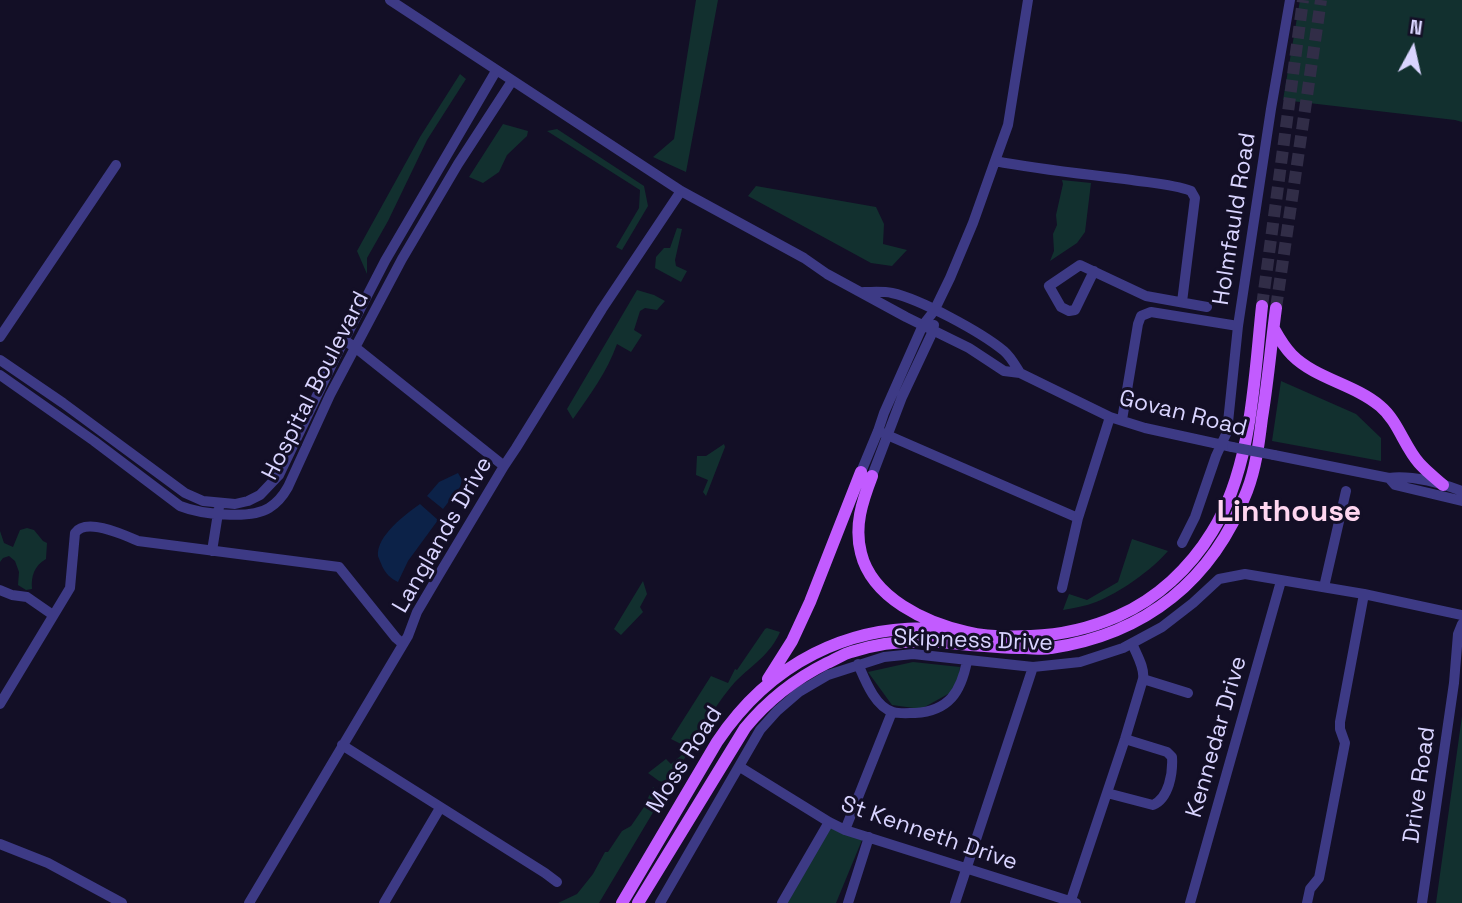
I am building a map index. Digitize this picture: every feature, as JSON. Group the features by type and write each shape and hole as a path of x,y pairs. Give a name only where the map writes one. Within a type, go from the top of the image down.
{"main road":[{"path":"867,474 858,528 861,555 868,573 898,603 923,617 967,632 1030,636 1073,632 1119,616 1162,590 1180,574 1213,531 1232,490 1247,435 1262,306"},
{"name":"Moss Road","path":"638,903 734,743 761,709 812,671 850,652 895,643 937,642 999,648 1050,649 1106,636 1155,612 1189,583 1227,534 1247,490 1260,436 1276,308"},
{"path":"1273,328 1293,356 1312,369 1368,397 1381,407 1420,464 1443,485"},
{"path":"762,688 792,641 867,474"},
{"name":"Moss Road","path":"622,903 717,742 733,719 762,688 791,666 816,652 858,636 904,628 967,632"}],"street":[{"name":"Govan Road","path":"390,0 681,191 788,249 827,274 968,348 1004,371 1020,373 1110,417 1144,428 1388,478 1398,476 1462,491"},
{"path":"883,433 884,413 973,223 1008,125 1028,0"},
{"name":"Holmfauld Road","path":"1182,543 1195,517 1216,456 1227,446 1238,326 1290,0"},
{"name":"Hospital Boulevard","path":"0,375 173,502 187,509 219,508 260,495 279,475 344,340 391,251 496,71"},
{"name":"Hospital Boulevard","path":"0,360 63,403 177,489 242,515 267,510 283,497 330,395 402,259 458,164 512,81"},
{"path":"995,161 1168,185 1191,191 1195,198 1182,302"},
{"path":"0,337 116,165"},
{"name":"Langlands Drive","path":"249,903 411,631 417,612 504,466 602,309 681,191"},
{"path":"1094,271 1075,310 1069,312 1061,307 1049,286 1080,265 1094,271 1146,296 1207,307"},
{"path":"860,291 891,293 972,330 1007,353 1020,373"},
{"path":"867,474 883,433 933,331 934,311"},
{"path":"1122,421 1141,316 1151,312 1238,326"},
{"path":"344,340 504,466"},
{"path":"1062,588 1078,518 1110,417"},
{"path":"883,433 1078,518"},
{"name":"Govan Road","path":"1388,478 1395,485 1462,501"},
{"path":"1324,587 1346,491"},
{"path":"212,551 219,508"},
{"path":"0,704 70,588 75,533 77,528 83,526 108,529 138,541 339,567 403,644"},
{"name":"Skipness Drive","path":"660,903 760,730 777,710 799,692 828,675 858,664 884,657 913,654 1033,667 1080,662 1123,648 1163,627 1219,579 1245,574 1364,594 1462,615"},
{"name":"Kennedar Drive","path":"1189,903 1281,581"},
{"path":"0,590 27,597 53,615"},
{"path":"1307,903 1310,889 1319,878 1345,743 1340,722 1364,594"},
{"name":"Drive Road","path":"1422,903 1458,634 1462,624"},
{"path":"1070,903 1143,679 1144,674 1132,643"},
{"name":"Drive Road","path":"1455,672 1462,656"},
{"path":"858,664 867,687 879,702 892,712 912,713 930,712 941,707 956,694 964,679 967,661"},
{"path":"955,903 1033,667"},
{"path":"1143,679 1188,693"},
{"path":"845,830 892,712"},
{"path":"1107,793 1153,805 1161,802 1165,795 1173,768 1172,757 1167,752 1125,739"},
{"path":"342,745 556,882"},
{"name":"St Kenneth Drive","path":"740,767 845,830 1076,903"},
{"path":"384,903 440,808"},
{"path":"782,903 829,822"},
{"path":"848,903 869,837"},
{"path":"0,844 48,863 122,903"}],"green space":[{"path":"696,0 718,0 686,172 653,157 674,139"},
{"path":"1300,0 1462,0 1462,122 1283,100"},
{"path":"460,74 466,79 427,140 367,258 367,274 357,251 420,137"},
{"path":"503,124 528,131 527,136 507,155 499,172 483,183 469,177"},
{"path":"557,129 644,186 648,206 622,250 616,247 639,208 640,190 547,131"},
{"path":"1062,180 1091,183 1085,232 1077,243 1050,261 1054,251 1053,234 1057,225"},
{"path":"756,186 876,207 884,224 883,244 907,250 892,266 871,263 748,196"},
{"path":"677,228 682,229 676,266 687,271 681,282 655,268 656,257 664,248 670,248"},
{"path":"637,290 665,301 657,310 645,308 640,311 634,330 642,335 631,352 617,344 603,374 573,419 567,409"},
{"path":"1281,381 1356,414 1381,438 1381,461 1272,441"},
{"path":"724,444 706,496 703,492 708,480 696,475 697,456 706,456"},
{"path":"20,530 34,530 47,543 46,559 34,572 32,589 26,590 18,585 19,572 15,561 9,556 0,562 0,531 4,543 13,547"},
{"path":"1132,539 1168,551 1144,573 1115,593 1080,607 1063,610 1069,594 1087,600 1118,582"},
{"path":"643,581 647,594 640,607 643,612 621,635 614,629"},
{"path":"767,628 780,632 776,640 729,689 694,743 687,741 681,744 671,739 711,676 728,683 735,669 737,670"},
{"path":"913,662 960,667 957,689 921,709 892,705 868,672"},
{"path":"1462,716 1462,903 1436,903"},
{"path":"683,754 686,756 669,784 648,773 666,759 671,764"},
{"path":"653,787 664,794 599,903 558,903 577,894 593,874 605,852 608,852 622,831 631,826"},
{"path":"829,827 862,840 836,903 786,903"}],"water":[{"path":"458,473 462,480 460,487 443,509 427,496 439,482"},
{"path":"420,504 438,520 408,561 398,582 388,576 384,569 378,556 379,548 393,526"}],"tunnel":[{"path":"1262,306 1303,0"},
{"path":"1276,308 1321,0"}],"district":[{"name":"Linthouse","path":"1289,513"}]}
